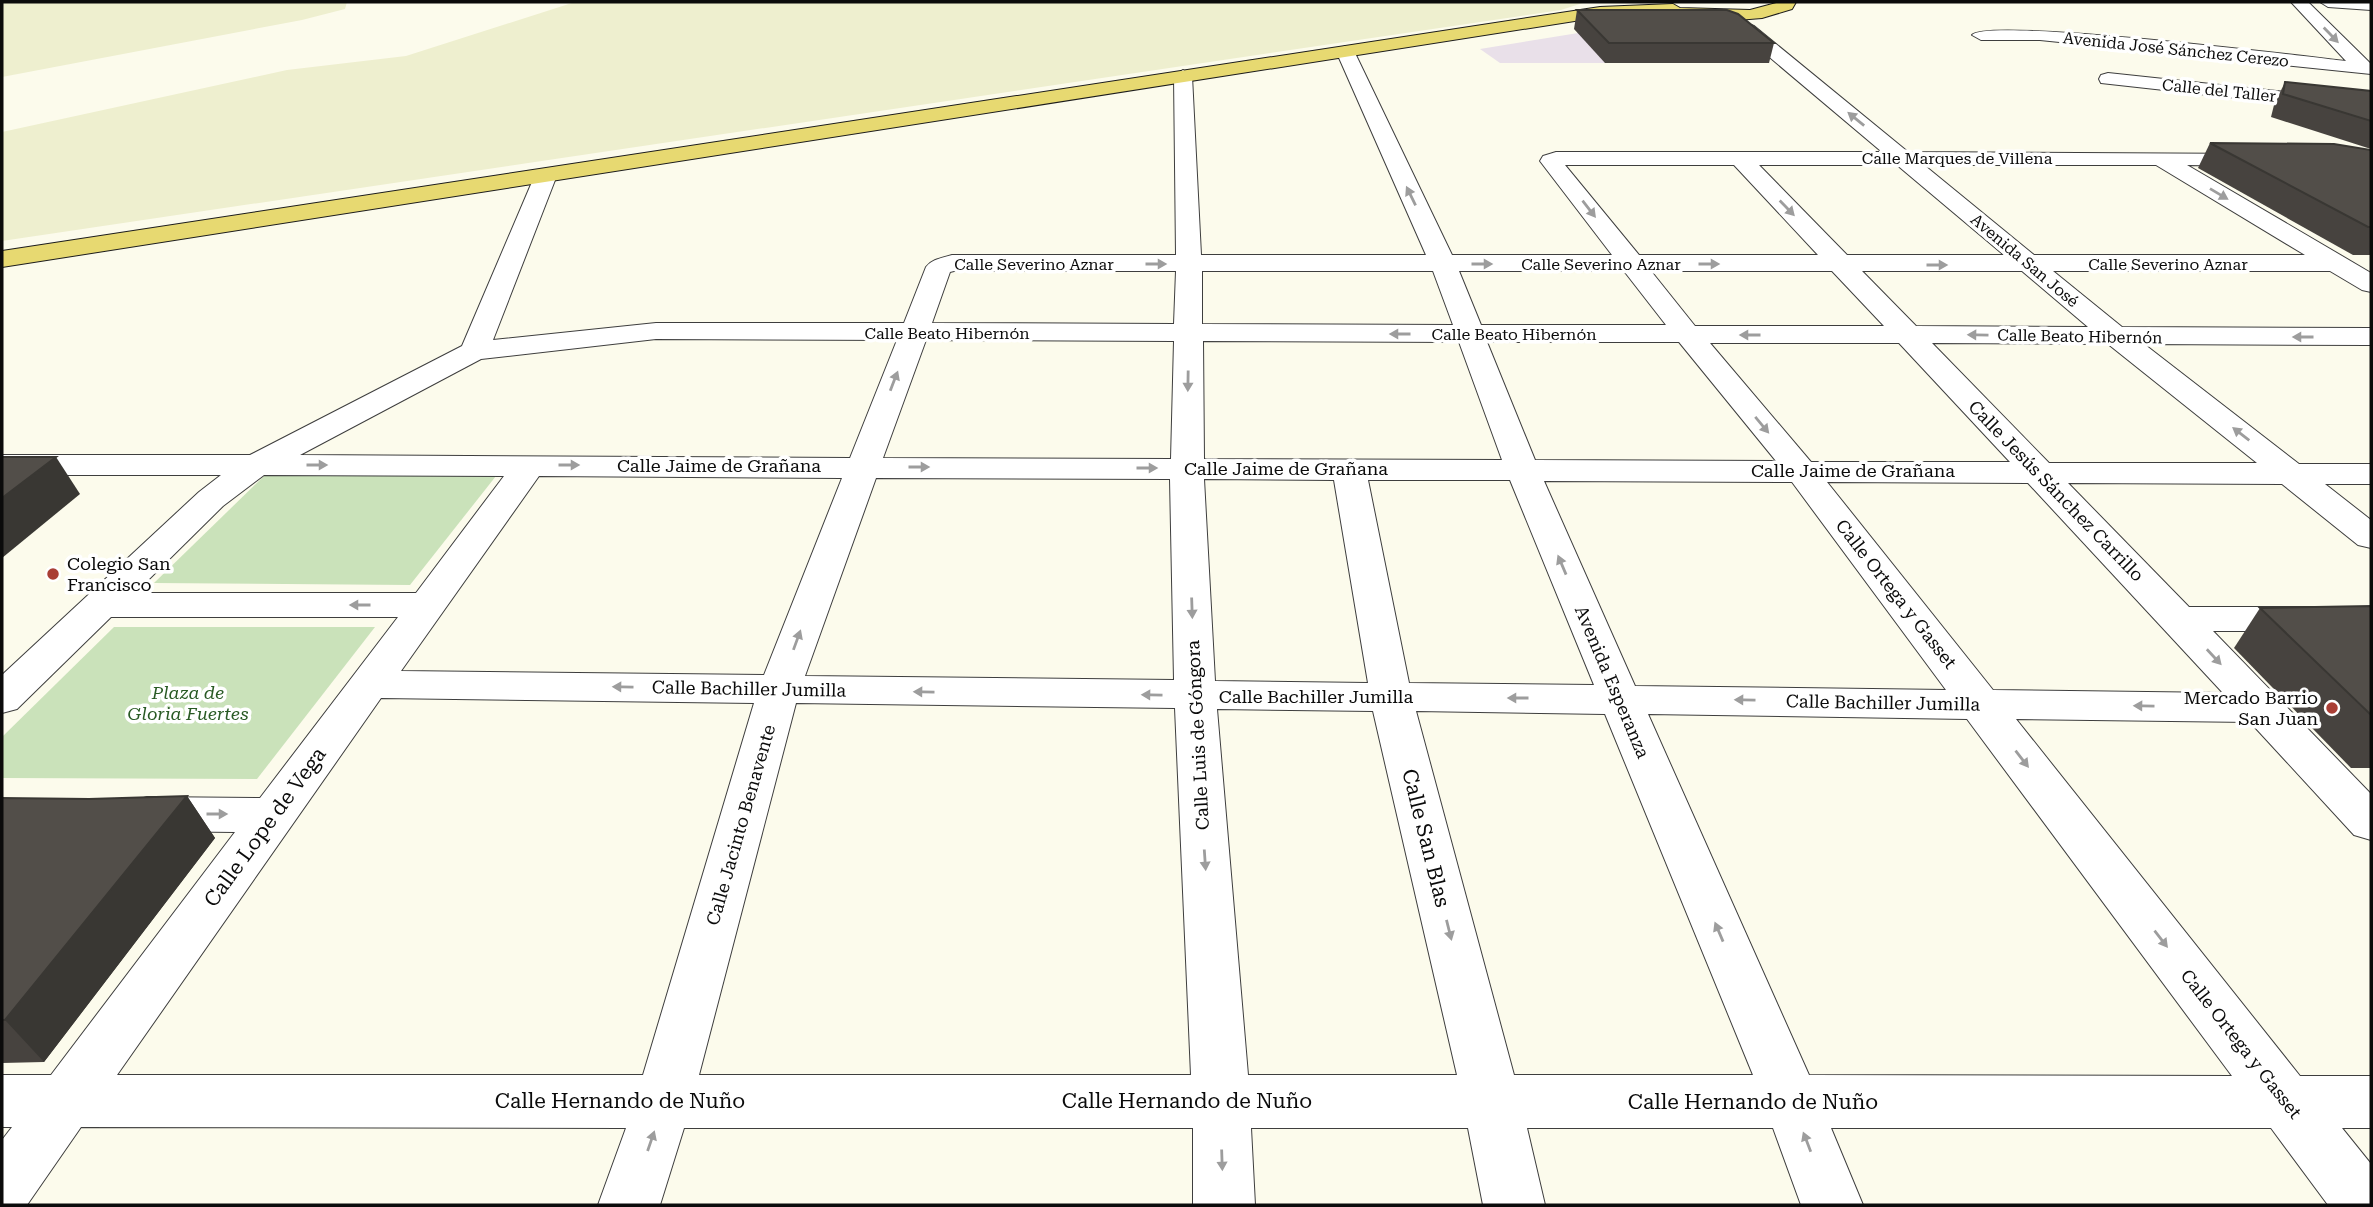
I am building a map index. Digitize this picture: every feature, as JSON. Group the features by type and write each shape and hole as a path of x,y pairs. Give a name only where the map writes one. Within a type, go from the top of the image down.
{"main road":[{"path":"1600,12 1619,2"},
{"path":"1646,2 1707,13"},
{"path":"1753,22 1786,6 1788,2"},
{"path":"2,259 1600,12 1673,9"}],"street":[{"path":"2299,2 2367,68"},
{"path":"2328,2 2371,5"},
{"name":"Avenida San José","path":"1707,13 1753,22 1904,158 2118,337 2371,537"},
{"name":"Avenida José Sánchez Cerezo","path":"1981,35 2040,35 2367,68"},
{"name":"Avenida Esperanza","path":"1345,51 1443,264 1523,471 1792,1102 1832,1205"},
{"path":"2255,57 2283,97"},
{"name":"Calle Luis de Góngora","path":"1184,76 1189,264 1187,468 1195,696 1221,1101 1224,1205"},
{"name":"Calle del Taller","path":"2108,79 2371,107"},
{"path":"2160,158 2371,284"},
{"name":"Calle Marques de Villena","path":"1556,159 2281,159"},
{"name":"Calle Ortega y Gasset","path":"1556,159 1550,161 1688,335 1801,471 2365,1205"},
{"name":"Calle Jesús Sánchez Carrillo","path":"1740,159 2262,708 2365,810"},
{"path":"2,699 211,499 256,465 474,351 546,174"},
{"name":"Calle Severino Aznar","path":"912,332 939,267 944,264 2334,263"},
{"name":"Calle Beato Hibernón","path":"474,351 656,331 2371,336"},
{"name":"Calle Jacinto Benavente","path":"629,1205 664,1101 779,689 912,332"},
{"name":"Calle Jaime de Grañana","path":"2,465 2371,474"},
{"name":"Calle Lope de Vega","path":"2,1189 530,465"},
{"name":"Calle San Blas","path":"1349,469 1391,698 1492,1102 1514,1205"},
{"path":"101,605 428,606"},
{"path":"2177,619 2371,619"},
{"name":"Calle Bachiller Jumilla","path":"370,684 2262,708"},
{"path":"110,814 273,815"},
{"name":"Calle Hernando de Nuño","path":"2,1101 2371,1102"}],"shaded area":[{"path":"1727,28 1770,63 1500,63 1480,49 1603,29"}],"green space":[{"path":"2,2 347,2 345,9 302,20 2,77"},
{"path":"575,2 1586,2 1561,10 2,241 2,132 287,70 406,56"},
{"path":"264,476 496,476 410,585 154,583"},
{"name":"Plaza de Gloria Fuertes","path":"114,627 375,627 257,779 2,778 2,737"}],"building":[{"path":"1577,10 1727,10 1738,14 1774,43 1609,43"},
{"path":"2285,82 2371,91 2371,121 2283,94"},
{"path":"2210,143 2334,144 2371,150 2371,227 2368,227"},
{"path":"2,457 56,457 2,498"},
{"path":"2371,606 2371,715 2260,608"},
{"path":"187,796 5,1020 2,1020 2,798"}],"place":[{"name":"Colegio San Francisco","path":"53,574"},
{"name":"Mercado Barrio San Juan","path":"2332,708"}]}
